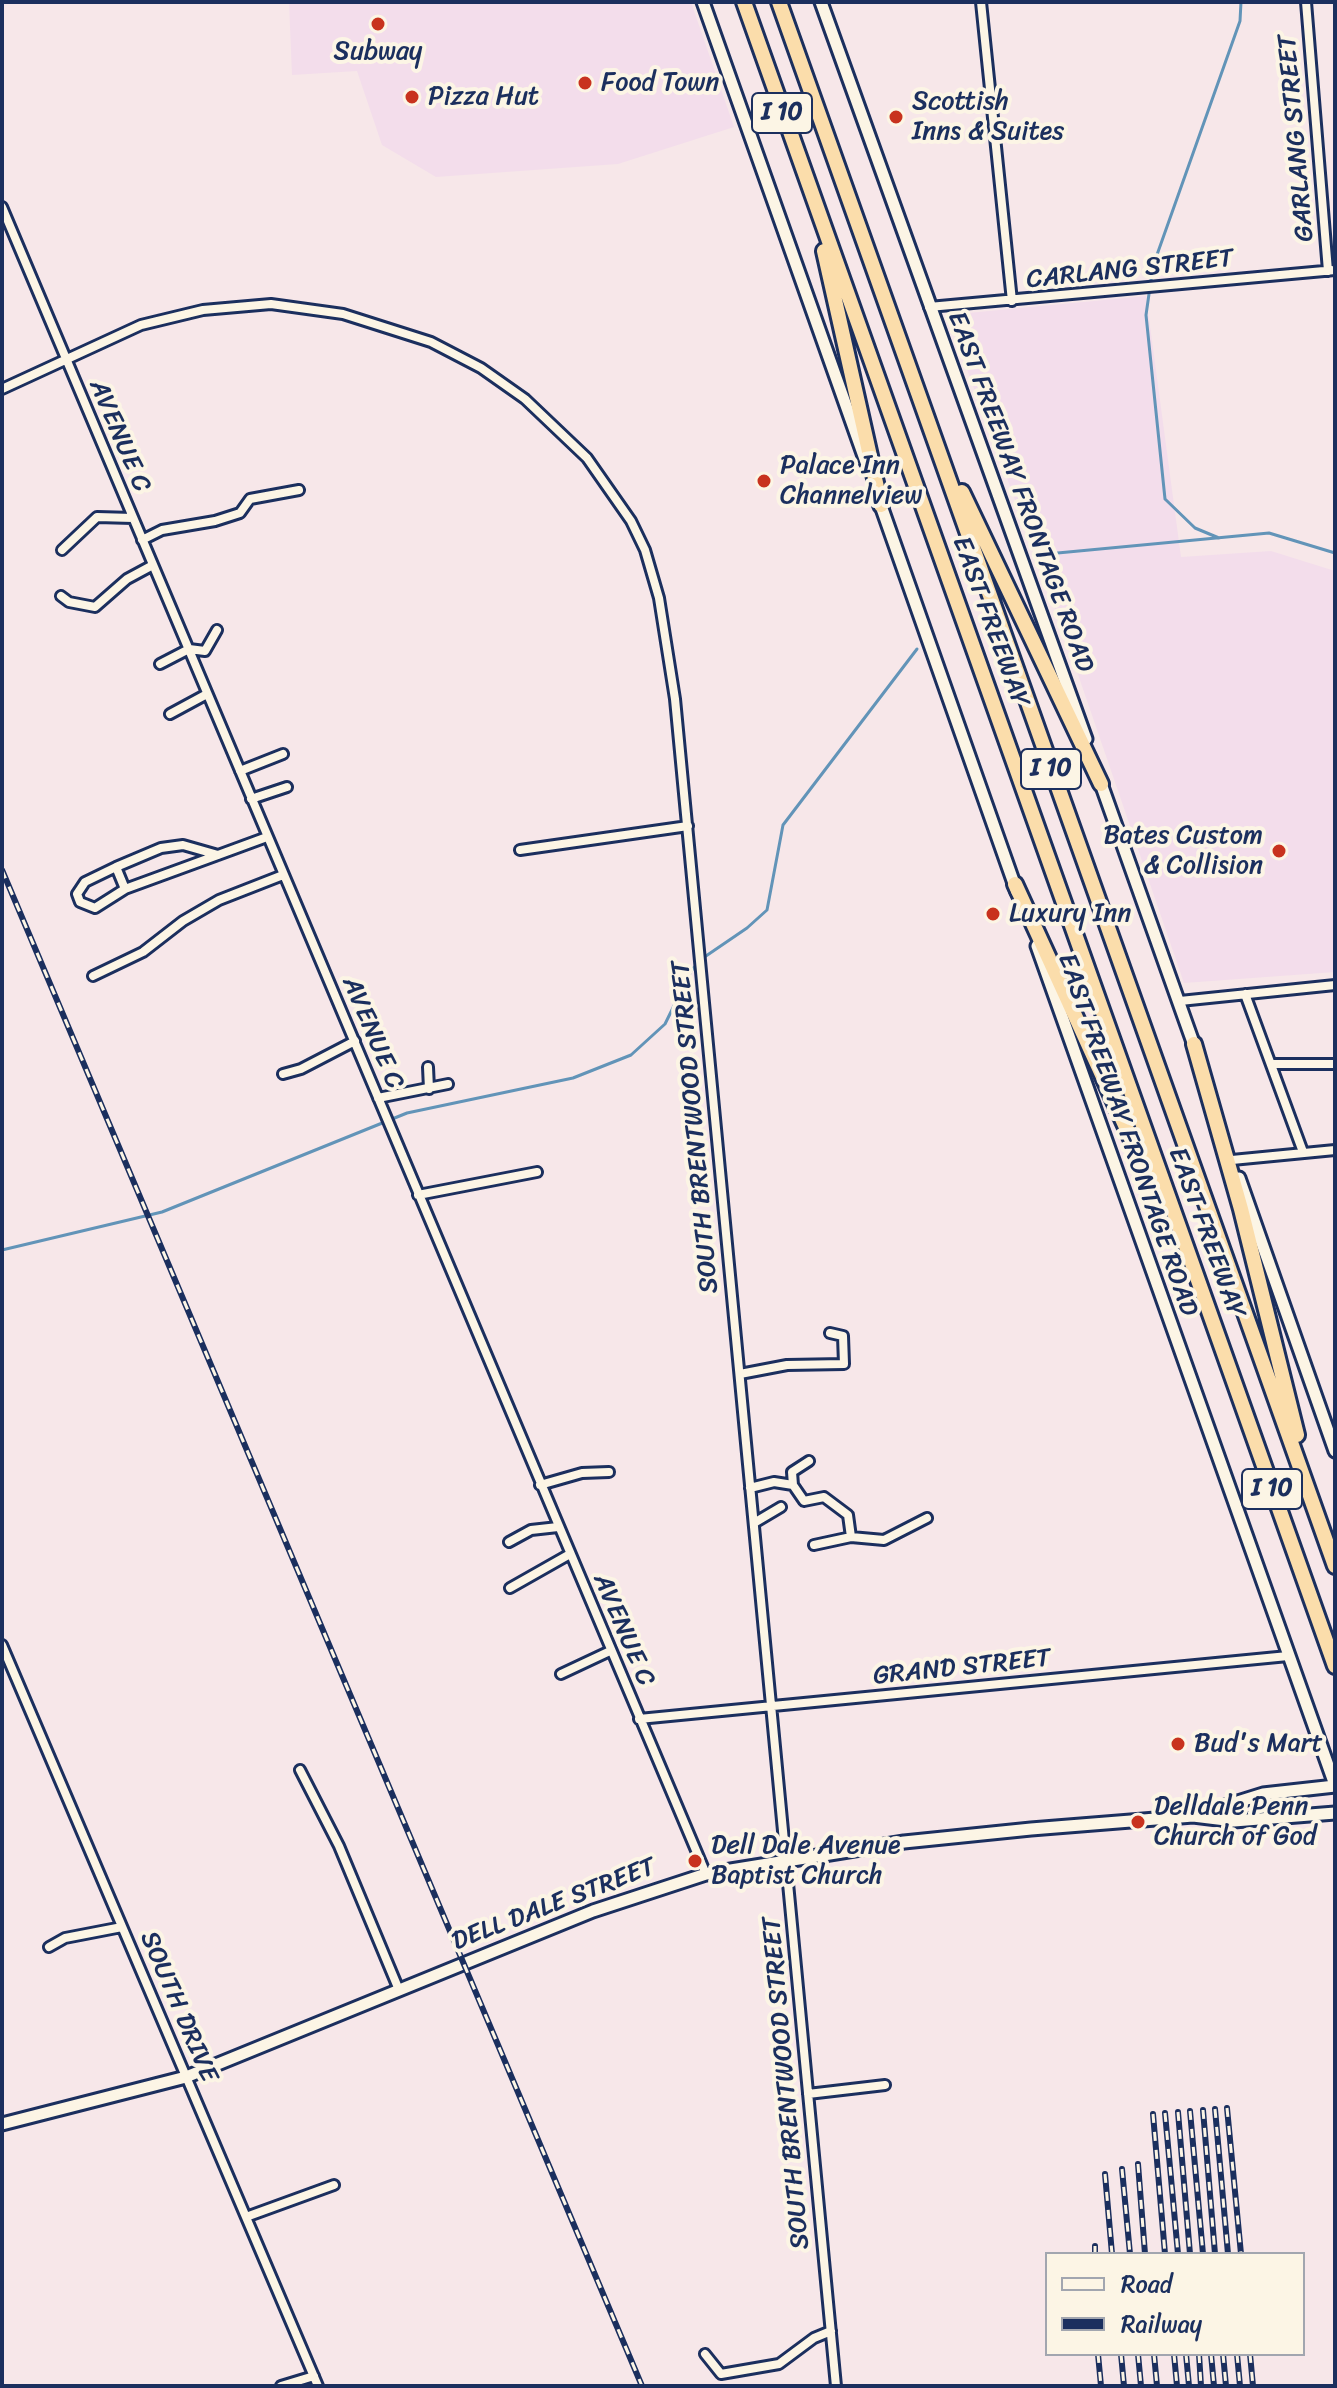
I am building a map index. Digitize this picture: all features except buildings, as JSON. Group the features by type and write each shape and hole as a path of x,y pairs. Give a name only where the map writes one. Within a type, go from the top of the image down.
{"highway":[{"name":"EAST FREEWAY","path":"744,2 1335,1666"},
{"name":"EAST FREEWAY","path":"779,2 1335,1566"},
{"path":"820,223 828,279 881,505"},
{"path":"927,417 1101,784"},
{"path":"1015,884 1140,1158 1169,1205"},
{"path":"1194,1044 1241,1209 1324,1535"}],"main road":[{"name":"EAST FREEWAY FRONTAGE ROAD","path":"703,2 1335,1786"},
{"name":"EAST FREEWAY FRONTAGE ROAD","path":"821,2 1180,1001 1232,1160 1335,1451"},
{"path":"1297,1680 1309,1694 1329,1750 1335,1758"},
{"name":"DELL DALE STREET","path":"1193,1816 1263,1794 1335,1786"},
{"name":"DELL DALE STREET","path":"2,2124 186,2077 593,1911 706,1874 904,1842 1193,1816 1234,1821 1335,1813"}],"street":[{"path":"981,2 1012,301"},
{"name":"GARLANG STREET","path":"1306,2 1331,270"},
{"name":"AVENUE C","path":"2,207 706,1874"},
{"name":"CARLANG STREET","path":"929,307 1331,270"},
{"name":"SOUTH BRENTWOOD STREET","path":"2,389 141,325 203,310 271,304 343,314 405,331 465,359 518,393 587,458 622,507 645,550 668,646 688,826 836,2386"},
{"path":"142,540 162,530 215,521 240,513 250,499 299,490"},
{"path":"62,550 97,517 133,518"},
{"path":"61,596 69,602 95,607 127,579 153,565"},
{"path":"160,664 188,650 205,651 217,630"},
{"path":"170,714 207,694"},
{"path":"240,771 283,754"},
{"path":"251,799 287,787"},
{"path":"520,850 688,826"},
{"path":"218,855 183,845 161,848 116,867 80,887 77,894 80,902 95,908 125,889 218,855 267,837"},
{"path":"116,867 125,889"},
{"path":"93,976 143,952 183,921 219,900 283,875"},
{"path":"1180,1001 1335,985"},
{"path":"1245,994 1303,1152"},
{"path":"283,1074 301,1069 355,1041"},
{"path":"1273,1064 1335,1064"},
{"path":"428,1067 429,1089"},
{"path":"378,1098 448,1084"},
{"path":"1232,1160 1335,1150"},
{"path":"418,1195 537,1172"},
{"path":"740,1374 787,1365 844,1364 843,1336 830,1333"},
{"path":"809,1461 792,1472 793,1485 804,1501 824,1497 848,1515 851,1537"},
{"path":"540,1485 582,1473 609,1472"},
{"path":"750,1488 774,1482 793,1485"},
{"path":"754,1523 781,1507"},
{"path":"814,1545 851,1537 884,1540 927,1518"},
{"path":"509,1542 531,1530 558,1527"},
{"path":"510,1588 570,1554"},
{"name":"SOUTH DRIVE","path":"2,1645 318,2386"},
{"path":"561,1674 610,1651"},
{"name":"GRAND STREET","path":"639,1719 1288,1656"},
{"path":"300,1770 339,1846 399,1990"},
{"path":"49,1947 65,1938 122,1927"},
{"path":"808,2094 885,2085"},
{"path":"246,2217 334,2185"},
{"path":"705,2354 721,2374 779,2364 814,2338 831,2331"},
{"path":"281,2386 314,2376"}],"shaded area":[{"path":"289,2 691,2 734,127 618,164 436,177 382,145 357,71 292,75"},
{"path":"1146,296 1181,557 1271,551 1335,571 1335,972 1184,983 1061,625 947,315"}],"waterway":[{"path":"1219,538 1195,528 1165,499 1146,315 1153,266 1240,21 1241,2"},
{"path":"1047,554 1269,533 1335,553"},
{"path":"703,958 767,910 783,825 917,649"},
{"path":"2,1250 162,1212 407,1113 573,1078 631,1055 665,1024 698,963"}],"railway":[{"path":"2,870 642,2386"},
{"path":"1227,2108 1241,2252"},
{"path":"1215,2109 1228,2252"},
{"path":"1203,2110 1215,2252"},
{"path":"1190,2111 1203,2252"},
{"path":"1178,2112 1190,2252"},
{"path":"1165,2113 1178,2252"},
{"path":"1153,2114 1165,2252"},
{"path":"1138,2164 1145,2252"},
{"path":"1122,2169 1130,2252"},
{"path":"1105,2174 1112,2252"},
{"path":"1095,2246 1095,2252"},
{"path":"1098,2356 1101,2386"},
{"path":"1121,2356 1124,2386"},
{"path":"1138,2356 1141,2386"},
{"path":"1154,2356 1157,2386"},
{"path":"1174,2356 1177,2386"},
{"path":"1186,2356 1189,2386"},
{"path":"1199,2356 1201,2386"},
{"path":"1211,2356 1214,2386"},
{"path":"1223,2356 1226,2386"},
{"path":"1237,2356 1240,2386"},
{"path":"1250,2356 1253,2386"}],"place":[{"name":"Subway","path":"378,24"},
{"name":"Food Town","path":"585,83"},
{"name":"Pizza Hut","path":"412,97"},
{"name":"Scottish Inns & Suites","path":"896,117"},
{"name":"Palace Inn Channelview","path":"764,481"},
{"name":"Bates Custom & Collision","path":"1279,851"},
{"name":"Luxury Inn","path":"993,914"},
{"name":"Bud's Mart","path":"1178,1744"},
{"name":"Delldale Penn Church of God","path":"1138,1822"},
{"name":"Dell Dale Avenue Baptist Church","path":"695,1861"}]}
